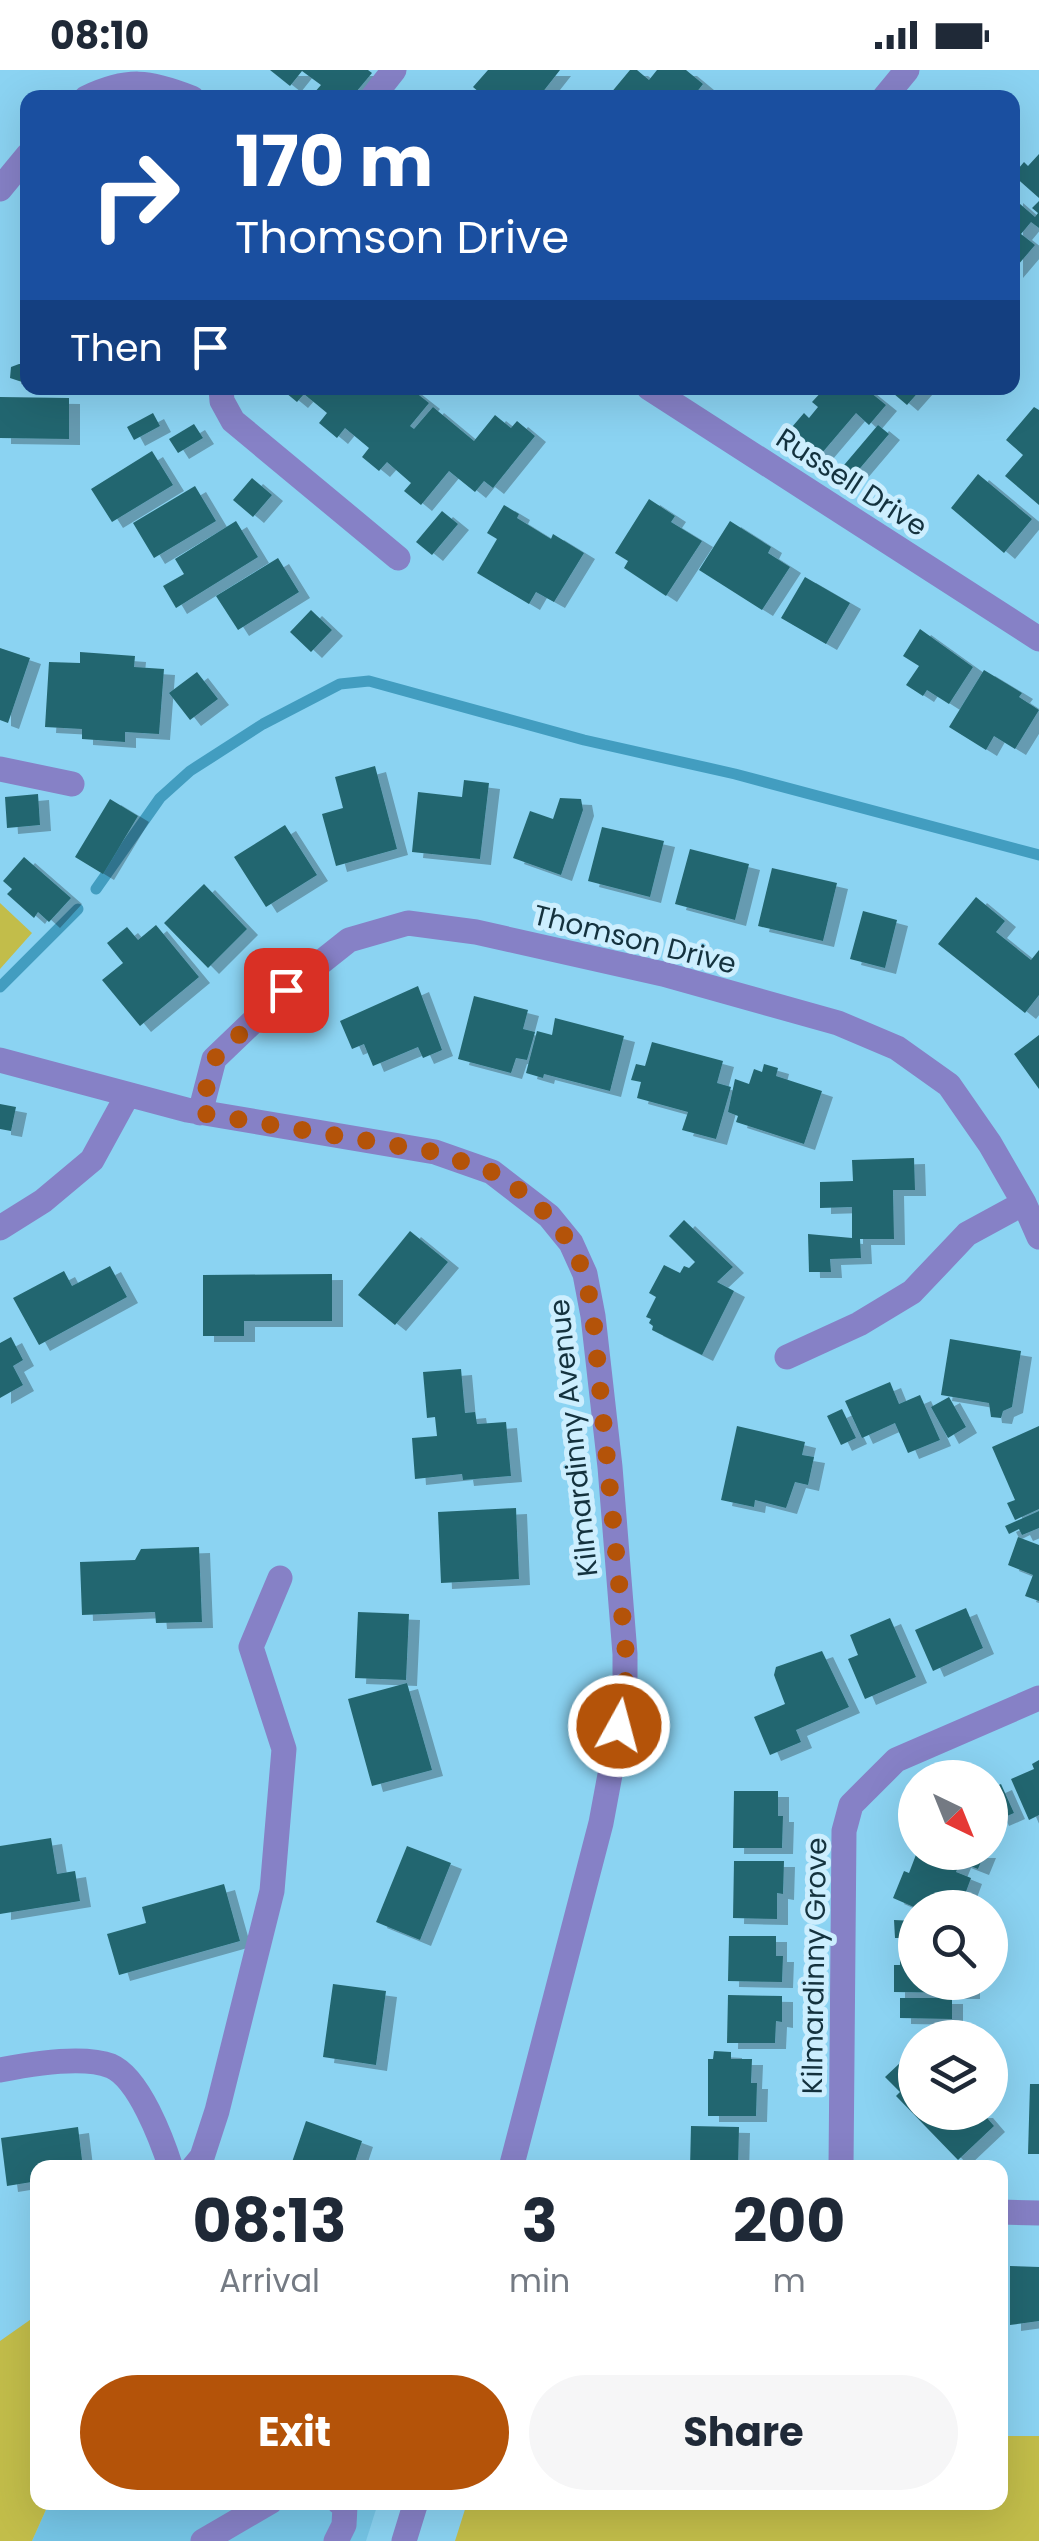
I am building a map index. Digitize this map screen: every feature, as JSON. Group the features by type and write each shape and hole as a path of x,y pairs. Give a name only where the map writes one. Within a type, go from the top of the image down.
{"street":[{"path":"378,90 394,70"},
{"path":"890,90 906,70"},
{"path":"105,90 122,83 158,85 171,90"},
{"path":"0,189 20,165"},
{"path":"222,395 233,421 398,558"},
{"name":"Russell Drive","path":"660,395 1030,633 1039,606"},
{"path":"0,769 72,784"},
{"name":"Thomson Drive","path":"200,1113 214,1059 286,990 349,940 408,923 476,932 663,974 838,1023 897,1048 948,1085 990,1144 1039,1236"},
{"name":"Kilmardinny Avenue","path":"0,1060 200,1113 435,1152 492,1172 549,1216 571,1244 585,1274 610,1467 626,1654 625,1694 601,1823 513,2160"},
{"path":"0,1228 43,1201 92,1160 126,1096"},
{"path":"786,1357 859,1324 912,1292 967,1234 1024,1203"},
{"path":"199,2160 217,2111 272,1891 284,1749 250,1647 280,1578"},
{"name":"Kilmardinny Grove","path":"841,2160 844,1831 851,1805 896,1760 1039,1698"},
{"path":"0,2070 38,2063 99,2063 115,2068 158,2127 168,2160"},
{"path":"1008,2212 1039,2214"},
{"path":"203,2541 256,2510"},
{"path":"336,2541 344,2525 345,2510"},
{"path":"404,2541 414,2510"}],"shaded area":[{"path":"0,903 32,933 0,969"},
{"path":"30,2320 30,2510 46,2510 32,2541 0,2541 0,2341"},
{"path":"1008,2436 1039,2436 1039,2541 455,2541 465,2510 1008,2510"},
{"path":"46,2510 376,2510 366,2541 32,2541"}],"building":[{"path":"270,70 372,73 358,90 317,90 321,85 302,71 290,86"},
{"path":"488,70 560,70 544,90 473,87"},
{"path":"630,70 637,70 649,80 657,70 686,70 703,84 698,90 613,90"},
{"path":"1039,154 1039,198 1020,181 1020,167 1024,162 1028,166"},
{"path":"1039,201 1039,228 1031,222 1021,234 1035,245 1020,263 1020,204 1035,217 1038,213 1032,208"},
{"path":"20,364 20,381 10,378 11,367"},
{"path":"305,395 419,395 429,403 410,426 414,429 433,407 474,441 495,415 511,428 517,421 535,436 493,488 484,481 475,492 449,471 421,505 404,491 411,483 387,462 379,471 362,457 369,448 345,428 337,438 319,423 327,413"},
{"path":"818,395 874,395 886,405 869,425 856,413 816,460 786,434 804,413 809,418 818,407 812,402"},
{"path":"895,395 916,395 907,405"},
{"path":"0,397 69,398 69,439 0,438"},
{"path":"1034,407 1039,410 1039,505 1005,476 1023,455 1006,440"},
{"path":"153,413 160,426 134,440 127,427"},
{"path":"194,424 203,438 178,453 169,439"},
{"path":"878,425 889,434 850,480 839,471"},
{"path":"152,451 173,485 112,522 91,489"},
{"path":"978,474 1032,519 1004,553 951,508"},
{"path":"252,478 272,495 253,517 233,500"},
{"path":"195,486 216,521 154,558 133,523"},
{"path":"649,499 675,516 671,522 702,541 666,596 624,568 628,561 615,553"},
{"path":"504,505 551,539 553,534 584,553 554,602 536,592 529,604 477,573 497,539 487,533"},
{"path":"442,511 458,524 432,555 416,542"},
{"path":"236,521 258,557 176,608 163,586 184,574 175,559"},
{"path":"730,521 771,547 768,553 790,567 762,610 699,570"},
{"path":"278,558 299,592 238,630 216,596"},
{"path":"805,577 850,603 826,644 781,618"},
{"path":"311,610 332,630 311,652 290,632"},
{"path":"920,629 973,667 949,704 927,690 923,696 906,685 919,666 903,656"},
{"path":"0,648 30,658 8,723 0,720"},
{"path":"80,652 135,656 134,667 164,669 159,734 125,732 125,742 82,739 82,729 45,727 49,662 80,663"},
{"path":"984,670 1022,693 1019,697 1039,710 1015,749 994,736 986,750 949,727"},
{"path":"197,672 218,699 190,720 169,693"},
{"path":"375,766 397,849 336,866 322,814 343,808 335,777"},
{"path":"464,780 489,783 480,859 412,852 418,792 462,797"},
{"path":"38,794 40,825 7,828 5,797"},
{"path":"560,798 581,799 583,810 561,875 513,858 530,811 553,819"},
{"path":"110,799 138,816 103,874 75,857"},
{"path":"285,825 317,875 266,907 234,857"},
{"path":"602,827 664,841 650,897 588,881"},
{"path":"690,849 749,864 735,920 675,904"},
{"path":"24,857 71,898 49,922 38,912 34,918 7,894 12,889 3,881"},
{"path":"772,868 837,883 823,941 758,926"},
{"path":"204,884 247,929 208,968 164,923"},
{"path":"976,897 1005,921 996,932 1031,960 1039,950 1039,995 1025,1013 938,944"},
{"path":"863,911 897,920 885,968 850,959"},
{"path":"156,925 199,977 140,1026 102,980 123,963 107,943 127,927 138,940"},
{"path":"418,986 442,1050 423,1058 418,1047 373,1066 364,1044 352,1049 340,1021"},
{"path":"474,996 528,1010 523,1029 535,1032 527,1060 516,1058 511,1073 458,1059"},
{"path":"555,1018 624,1036 610,1091 526,1073 537,1031 552,1035"},
{"path":"1039,1035 1039,1089 1014,1054"},
{"path":"652,1042 723,1061 717,1083 731,1087 716,1139 682,1130 688,1112 637,1098 641,1082 631,1080 636,1064 645,1066"},
{"path":"764,1064 778,1068 776,1076 822,1091 804,1144 736,1122 738,1116 728,1112 735,1079 749,1084 754,1069 762,1072"},
{"path":"0,1104 16,1107 11,1131 0,1129"},
{"path":"914,1158 915,1190 893,1190 894,1239 860,1239 861,1258 830,1259 831,1272 809,1272 808,1234 852,1238 852,1207 820,1208 820,1182 853,1181 852,1160"},
{"path":"684,1220 733,1267 717,1282 734,1291 702,1355 652,1330 651,1319 646,1317 656,1297 649,1293 664,1265 680,1273 684,1266 689,1268 695,1262 669,1236"},
{"path":"410,1231 448,1262 395,1325 358,1295"},
{"path":"110,1266 127,1297 39,1345 13,1298 64,1271 72,1286"},
{"path":"332,1274 332,1321 244,1321 244,1336 203,1336 203,1275"},
{"path":"11,1337 23,1360 13,1366 23,1385 0,1398 0,1343"},
{"path":"950,1339 1021,1351 1012,1407 1003,1411 1001,1418 991,1417 989,1403 941,1395"},
{"path":"461,1369 465,1413 475,1412 477,1424 506,1422 511,1476 463,1480 462,1474 415,1479 412,1438 437,1436 435,1417 427,1418 423,1372"},
{"path":"890,1382 899,1404 920,1395 940,1440 908,1453 895,1423 862,1438 845,1401"},
{"path":"949,1397 966,1427 948,1438 931,1407"},
{"path":"842,1409 856,1438 841,1445 827,1416"},
{"path":"737,1426 805,1442 802,1455 814,1457 808,1485 795,1482 786,1508 755,1500 754,1507 721,1500"},
{"path":"1039,1426 1039,1509 1015,1520 1007,1503 1015,1500 992,1447"},
{"path":"516,1508 519,1579 441,1583 438,1512"},
{"path":"1039,1511 1039,1528 1022,1535 1019,1529 1009,1534 1005,1526"},
{"path":"1018,1537 1039,1545 1039,1601 1025,1596 1033,1575 1008,1565"},
{"path":"199,1547 202,1622 156,1623 155,1612 82,1615 80,1562 135,1560 141,1549"},
{"path":"966,1608 983,1648 933,1671 915,1630"},
{"path":"358,1612 409,1614 406,1680 355,1678"},
{"path":"890,1618 916,1677 865,1699 848,1659 858,1655 850,1635"},
{"path":"822,1651 849,1707 796,1730 801,1742 770,1755 754,1717 785,1704 774,1675 776,1667"},
{"path":"407,1683 432,1770 372,1786 348,1699"},
{"path":"1039,1760 1039,1815 1029,1820 1011,1779 1034,1769 1032,1764"},
{"path":"734,1791 778,1791 778,1816 783,1816 782,1848 733,1848"},
{"path":"51,1838 57,1874 75,1871 80,1901 0,1914 0,1846"},
{"path":"407,1846 451,1863 420,1940 376,1922"},
{"path":"734,1861 784,1861 783,1894 777,1893 777,1919 733,1918"},
{"path":"957,1870 971,1878 967,1890 898,1890 898,1900 893,1898 904,1871"},
{"path":"224,1884 240,1941 119,1975 107,1934 146,1923 142,1907"},
{"path":"894,1920 898,1920 898,1938"},
{"path":"729,1936 776,1936 776,1956 783,1956 782,1982 728,1981"},
{"path":"894,1965 898,1965 898,1992 894,1992"},
{"path":"333,1984 386,1991 376,2065 323,2057"},
{"path":"728,1995 782,1996 782,2022 776,2021 775,2043 727,2043"},
{"path":"900,2000 952,2000 952,2019 900,2018"},
{"path":"714,2051 731,2052 731,2059 752,2059 751,2083 757,2083 756,2116 708,2116 708,2059 713,2059"},
{"path":"898,2065 898,2090 885,2077"},
{"path":"1030,2084 1039,2084 1039,2154 1028,2154"},
{"path":"306,2121 362,2141 356,2160 293,2160"},
{"path":"691,2126 739,2127 738,2160 690,2160"},
{"path":"78,2127 82,2160 30,2160 30,2182 7,2186 1,2138"},
{"path":"929,2130 990,2130 958,2160"},
{"path":"1010,2266 1039,2267 1039,2321 1010,2325"}],"waterway":[{"path":"96,889 160,798 190,771 263,724 340,684 369,681 584,740 735,774 1039,855"},
{"path":"0,987 78,909"}],"route":[{"path":"286,990 214,1059 200,1113 435,1152 492,1172 549,1216 571,1244 585,1274 598,1354 626,1654 619,1726"}]}
